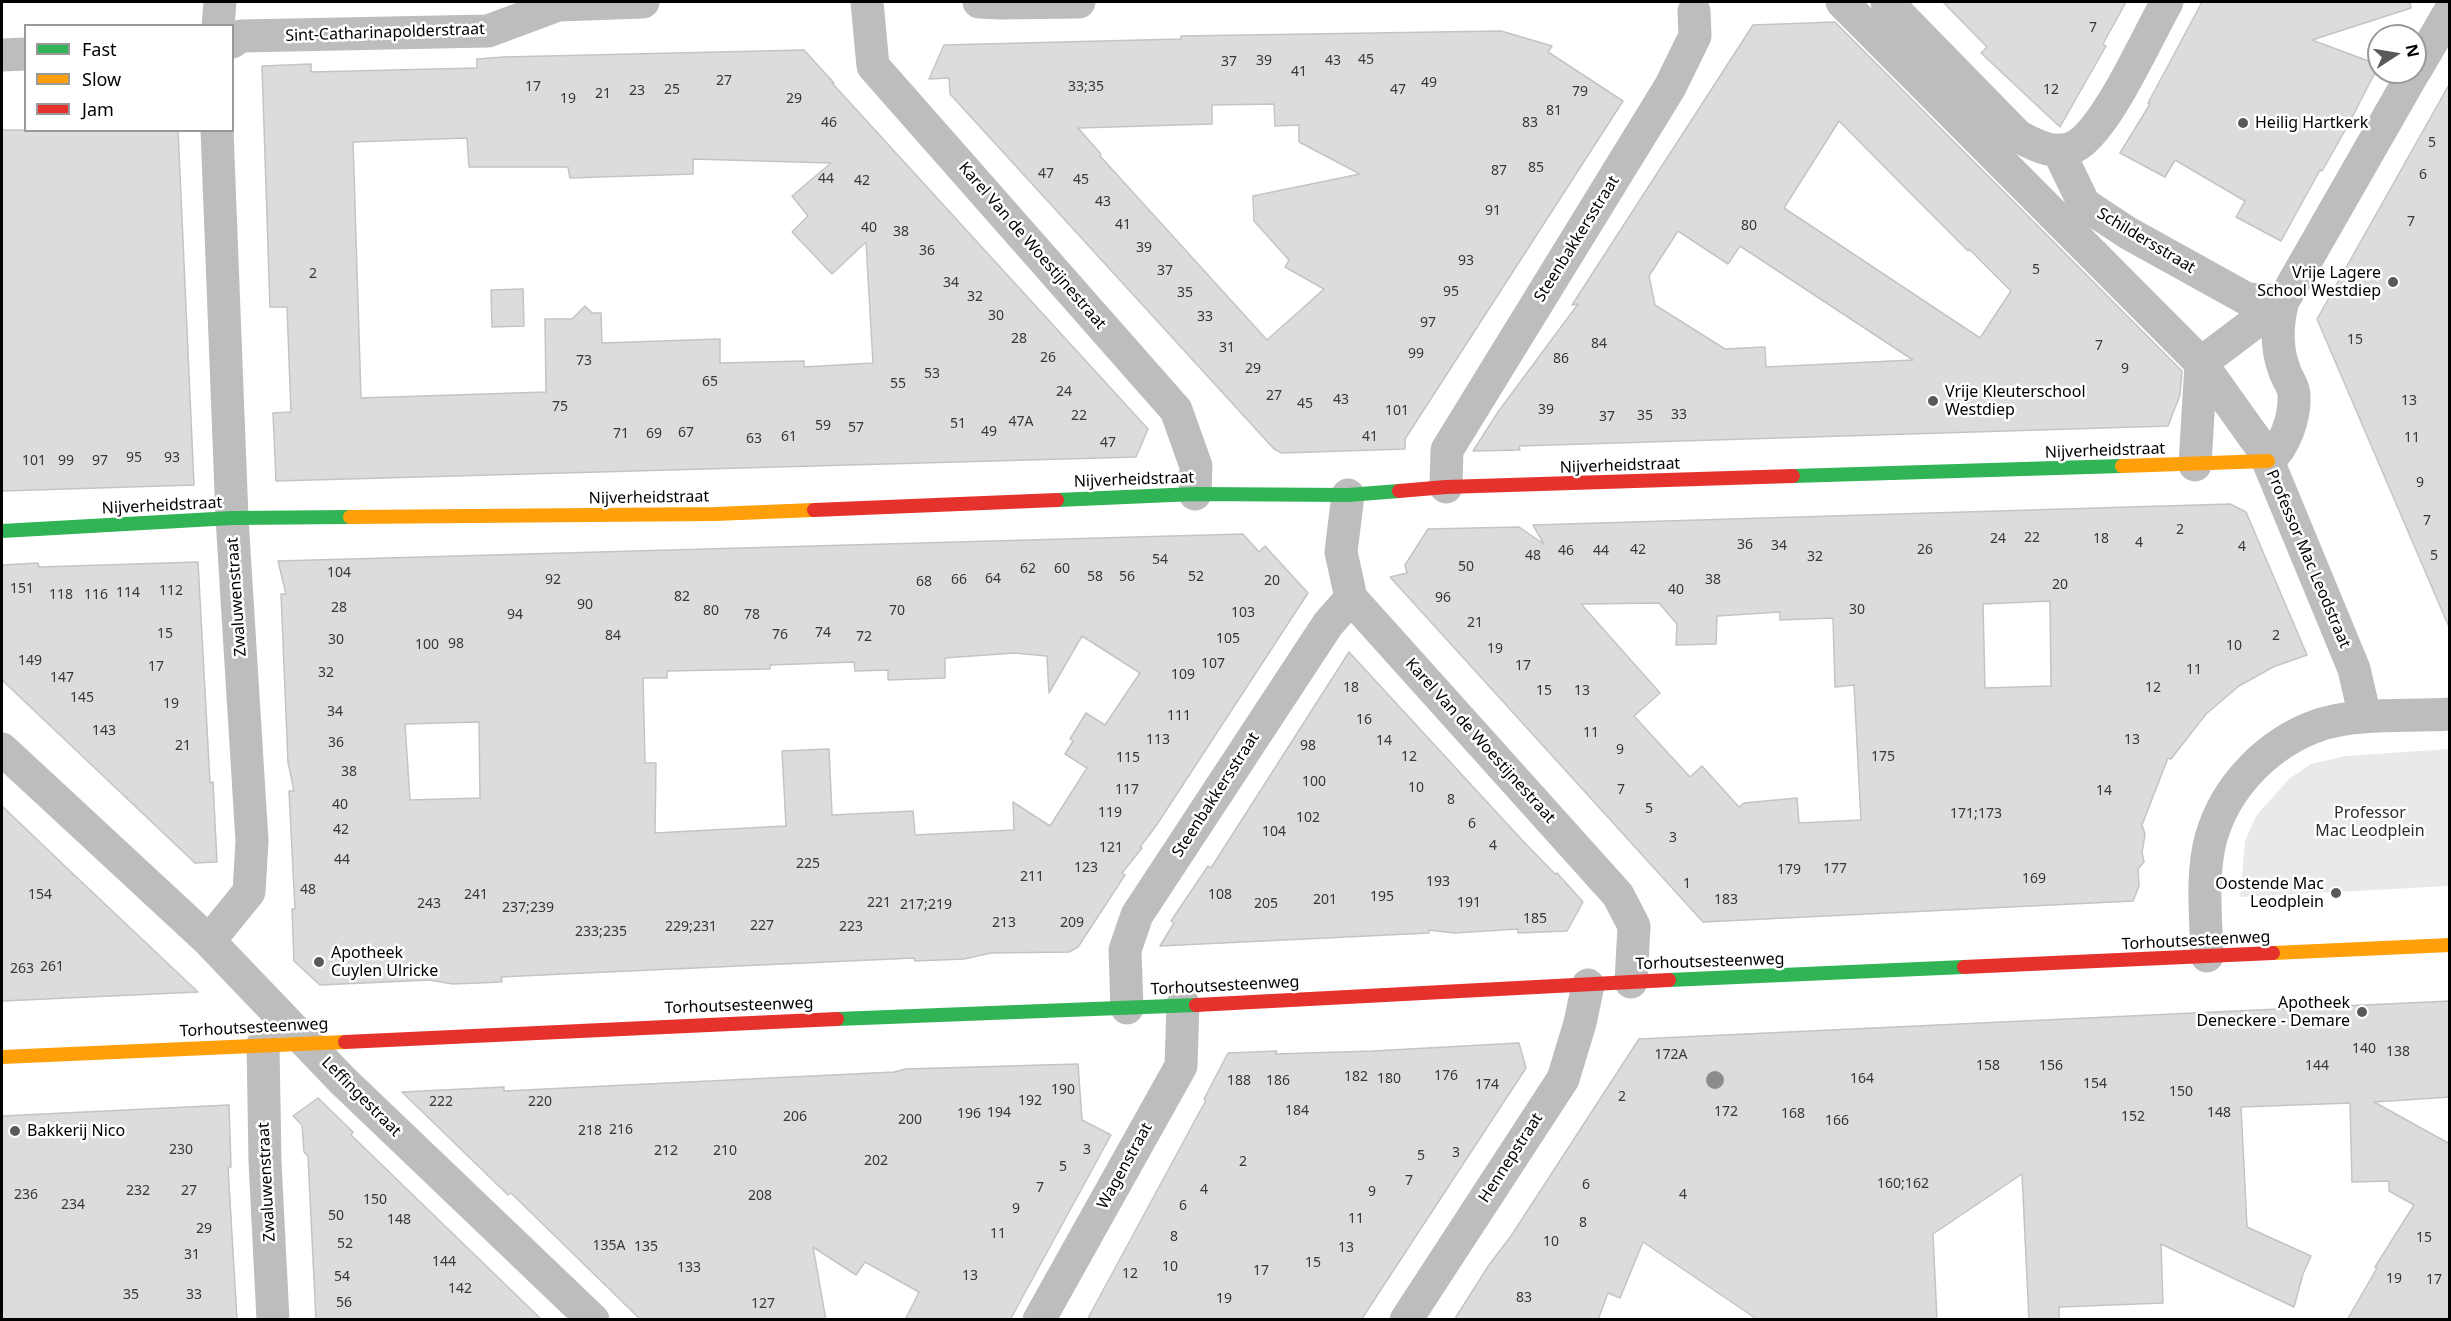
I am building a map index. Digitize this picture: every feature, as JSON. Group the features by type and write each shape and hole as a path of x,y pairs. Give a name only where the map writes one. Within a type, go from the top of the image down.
{"street":[{"path":"218,24 220,2"},
{"name":"Sint-Catharinapolderstraat","path":"234,41 241,36 488,31 558,5 643,2"},
{"name":"Karel Van de Woestijnestraat","path":"867,2 873,66 1176,410 1196,466 1195,494"},
{"path":"979,2 1079,2"},
{"name":"Schildersstraat","path":"1842,2 2201,363 2261,447 2268,461"},
{"path":"1887,2 2018,136 2042,149 2058,150 2078,145 2103,118 2167,2"},
{"name":"Steenbakkersstraat","path":"1446,487 1447,450 1670,87 1695,36 1698,5"},
{"path":"2427,50 2450,11"},
{"path":"2,54 24,54"},
{"path":"2195,465 2201,363 2283,301 2408,84"},
{"name":"Zwaluwenstraat","path":"209,941 249,892 252,842 232,518 217,132"},
{"name":"Schildersstraat","path":"2058,150 2084,204 2128,233 2247,299 2283,301"},
{"name":"Professor Mac Leodstraat","path":"2283,301 2277,326 2283,368 2294,393 2288,431 2280,450 2268,461 2354,669 2365,717"},
{"name":"Nijverheidstraat","path":"2,531 232,518 715,514 1195,494 1348,495 1446,487 2268,461"},
{"name":"Karel Van de Woestijnestraat","path":"1348,495 1341,552 1351,598 1618,895 1634,926 1631,982"},
{"name":"Steenbakkersstraat","path":"1127,1008 1125,950 1137,915 1328,624 1351,598"},
{"path":"2207,956 2205,875 2211,838 2223,808 2247,773 2264,755 2322,724 2365,717 2450,714"},
{"name":"Leffingestraat","path":"2,748 209,941 342,1080 593,1320"},
{"name":"Torhoutsesteenweg","path":"2,1057 1127,1008 1631,982 2450,945"},
{"name":"Hennepstraat","path":"1406,1320 1563,1079 1580,1023 1588,985"},
{"name":"Wagenstraat","path":"1039,1320 1181,1066 1183,1004"},
{"name":"Zwaluwenstraat","path":"262,1044 273,1320"}],"green space":[{"name":"Professor Mac Leodplein","path":"2449,749 2449,886 2240,897 2245,841 2256,816 2289,779 2311,764 2346,756"}],"building":[{"path":"1943,2 2126,2 2103,44 2106,46 2060,127 1981,53 1987,47"},
{"name":"Heilig Hartkerk","path":"2202,2 2410,2 2411,8 2312,40 2367,61 2367,84 2369,84 2281,241 2236,217 2245,201 2175,160 2165,177 2120,153 2150,104 2148,103"},
{"path":"1835,22 2182,371 2180,395 2168,426 1519,446 1520,450 1473,451 1498,412 1578,304 1572,305 1753,25","holes":["1839,121 2011,291 1980,338 1784,208","1678,231 1728,264 1740,246 1913,360 1766,367 1765,347 1725,349 1655,305 1649,276"]},
{"path":"1501,31 1552,46 1548,52 1623,101 1405,439 1405,449 1282,453 1274,449 950,94 949,78 929,79 944,45 1181,39 1181,36","holes":["1274,104 1275,126 1299,125 1299,142 1360,174 1253,196 1254,221 1289,260 1285,267 1324,289 1267,340 1100,156 1101,154 1078,128 1212,124 1212,105"]},
{"path":"804,50 1148,429 1136,457 276,481 273,413 291,412 287,307 270,307 262,66 311,64 311,72 477,68 477,59","holes":["467,138 469,167 568,167 570,178 693,174 693,159 831,163 792,196 808,216 792,232 832,274 866,242 873,363 804,367 804,361 720,363 720,339 602,343 601,313 592,313 585,306 572,319 545,319 546,392 361,398 353,142"]},
{"path":"2450,83 2450,627 2449,627 2317,319"},
{"path":"2,130 178,132 194,485 2,491"},
{"path":"523,289 524,326 492,327 491,290"},
{"path":"2230,504 2246,512 2307,655 2273,667 2239,686 2206,714 2171,759 2168,758 2142,825 2145,834 2142,853 2144,862 2138,869 2139,886 2133,901 1703,922 1390,577 1407,573 1405,565 1428,529 1519,527 1544,544 1533,525","holes":["2050,601 2051,686 1985,688 1983,604","1659,603 1677,624 1676,645 1716,644 1717,616 1780,612 1780,620 1833,618 1835,687 1854,685 1861,820 1799,823 1797,798 1744,803 1739,807 1702,766 1690,777 1634,716 1660,693 1581,604"]},
{"path":"1243,534 1259,552 1265,546 1308,593 1140,847 1142,848 1122,873 1125,875 1078,947 1069,952 991,953 964,959 915,961 914,958 501,977 502,982 453,984 429,980 320,985 294,961 292,909 295,909 289,791 294,791 288,762 281,594 286,594 278,561","holes":["1082,636 1140,673 1105,725 1086,713 1070,739 1073,741 1065,754 1087,768 1050,826 1013,802 1014,830 915,835 913,811 832,815 829,749 782,751 786,826 655,833 656,763 645,763 643,678 667,678 667,671 770,669 770,665 854,662 855,671 888,670 888,680 945,678 945,658 1014,653 1047,656 1049,693","479,722 480,798 410,800 405,724"]},
{"path":"198,562 210,783 213,782 217,862 195,863 2,680 2,565 38,563 39,567"},
{"path":"1349,652 1522,840 1555,874 1557,873 1583,902 1567,931 1518,933 1518,929 1454,933 1429,930 1429,933 1160,946 1174,923 1171,921 1208,866 1211,868"},
{"path":"2,806 69,870 198,992 2,1001"},
{"path":"2450,1001 2450,1097 2374,1102 2450,1144 2450,1320 2347,1320 2377,1268 2375,1267 2414,1205 2389,1191 2389,1181 2352,1182 2350,1103 2241,1107 2247,1227 2311,1256 2303,1274 2294,1307 2161,1244 2163,1303 2059,1307 2059,1320 2029,1320 2022,1174 1933,1234 1937,1320 1758,1320 1643,1242 1620,1298 1608,1293 1598,1320 1454,1320 1639,1039"},
{"path":"1519,1043 1526,1068 1361,1320 1087,1320 1206,1100 1204,1099 1228,1053 1373,1051"},
{"path":"1078,1064 1082,1120 1111,1135 1010,1320 905,1320 919,1292 865,1262 856,1275 813,1247 826,1320 641,1320 511,1193 508,1195 402,1092 504,1087 504,1091 894,1072 906,1069"},
{"path":"318,1098 353,1132 351,1135 542,1320 316,1320 308,1156 304,1152 302,1125 293,1116"},
{"path":"229,1105 231,1167 228,1167 237,1320 2,1320 2,1116"}],"traffic: fast":[{"path":"1793,476 2122,466"},
{"path":"1057,500 1195,494 1348,495 1399,491"},
{"path":"2,531 232,518 350,517"},
{"path":"1669,980 1964,967"},
{"path":"837,1019 1196,1005"}],"traffic: slow":[{"path":"2122,466 2268,461"},
{"path":"350,517 715,514 814,510"},
{"path":"2273,953 2450,945"},
{"path":"2,1057 345,1042"}],"traffic: jam":[{"path":"1399,491 1446,487 1793,476"},
{"path":"814,510 1057,500"},
{"path":"1964,967 2273,953"},
{"path":"1196,1005 1669,980"},
{"path":"345,1042 837,1019"}],"place":[{"name":"Heilig Hartkerk","path":"2243,123"},
{"name":"Vrije Lagere School Westdiep","path":"2393,282"},
{"name":"Vrije Kleuterschool Westdiep","path":"1933,401"},
{"name":"Oostende Mac Leodplein","path":"2336,893"},
{"name":"Apotheek Cuylen Ulricke","path":"319,962"},
{"name":"Apotheek Deneckere - Demare","path":"2362,1012"},
{"name":"Bakkerij Nico","path":"15,1131"}]}
